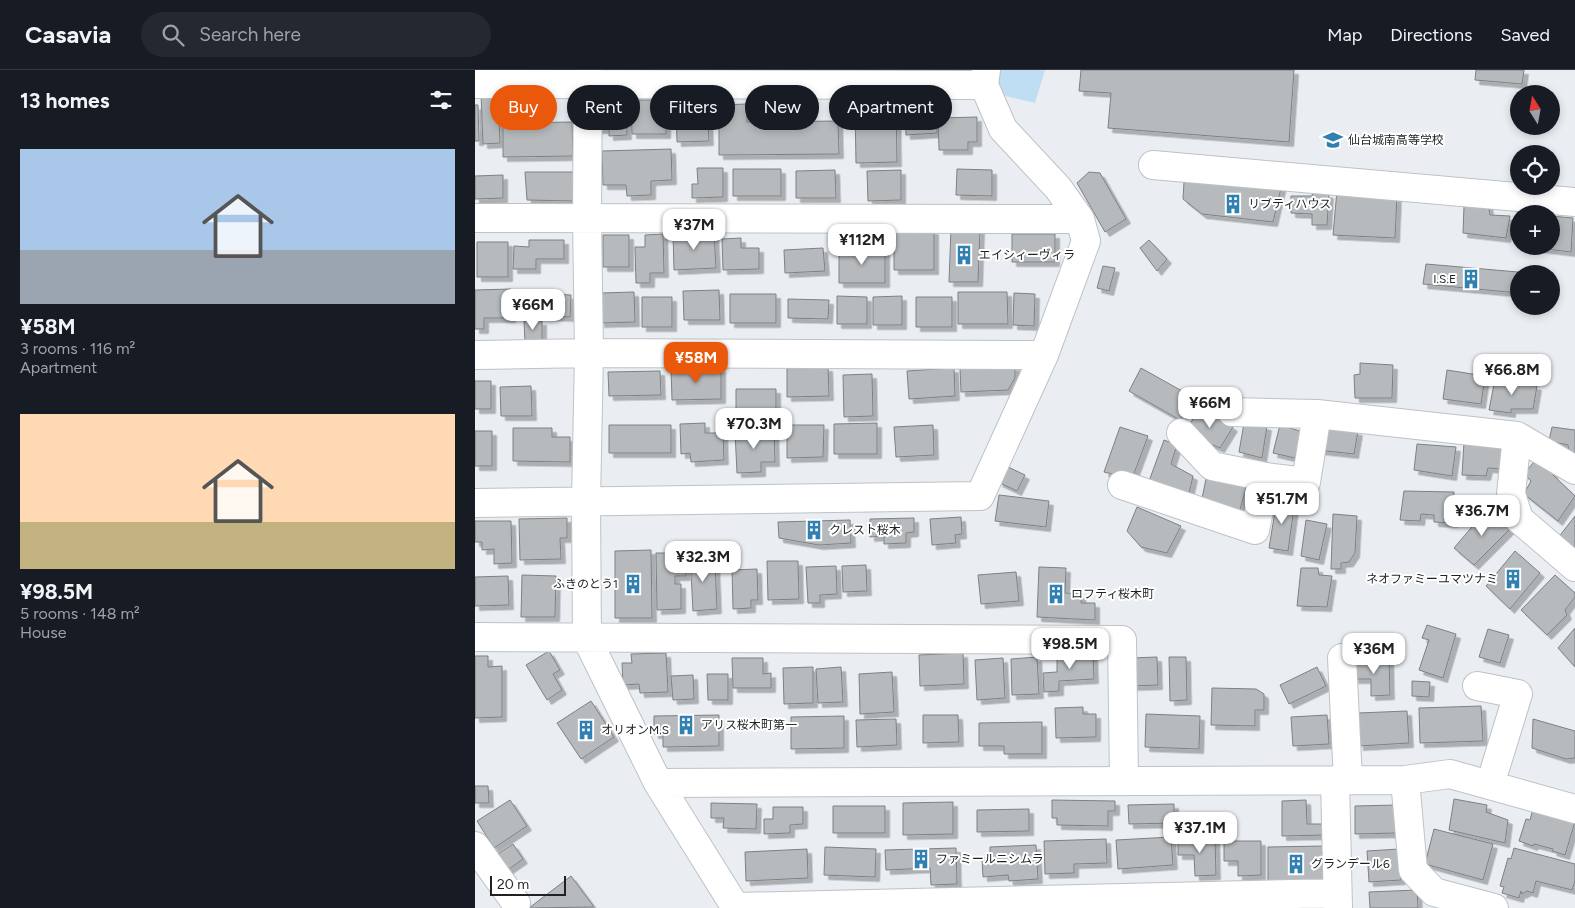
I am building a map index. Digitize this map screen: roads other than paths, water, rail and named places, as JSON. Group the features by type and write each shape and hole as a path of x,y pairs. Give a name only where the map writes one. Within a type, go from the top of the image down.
{"street":[{"path":"588,77 587,639 658,783 736,908 1337,901 1341,780 1342,658"},
{"path":"475,84 588,77 985,78 1003,129 1058,188 1080,219 1086,241 1044,355 979,496 475,503"},
{"path":"1153,165 1575,202"},
{"path":"475,218 1080,219"},
{"path":"475,355 589,353 1044,355"},
{"path":"1232,412 1317,414 1517,436 1575,470"},
{"path":"1181,433 1213,466 1266,477 1306,482 1317,414"},
{"path":"1517,436 1511,494 1519,519 1575,567"},
{"path":"1123,485 1255,530 1266,477"},
{"path":"475,638 1122,640 1125,780"},
{"path":"1477,686 1517,694 1490,785"},
{"path":"658,783 1405,780 1450,774 1575,809"},
{"path":"1405,780 1413,870 1434,892 1494,908"},
{"path":"475,846 516,903"}],"place":[{"name":"仙台城南高等学校","path":"1333,140"},
{"name":"リブティハウス","path":"1233,204"},
{"name":"エイシィーヴィラ","path":"964,255"},
{"name":"I.S.E","path":"1471,279"},
{"name":"クレスト桜木","path":"814,530"},
{"name":"ネオファミーユマツナミ","path":"1513,579"},
{"name":"ふきのとう1","path":"633,584"},
{"name":"ロフティ桜木町","path":"1056,594"},
{"name":"アリス桜木町第一","path":"686,725"},
{"name":"オリオンM.S","path":"586,730"},
{"name":"ファミールニシムラ","path":"921,859"},
{"name":"グランデール6","path":"1296,864"}]}
